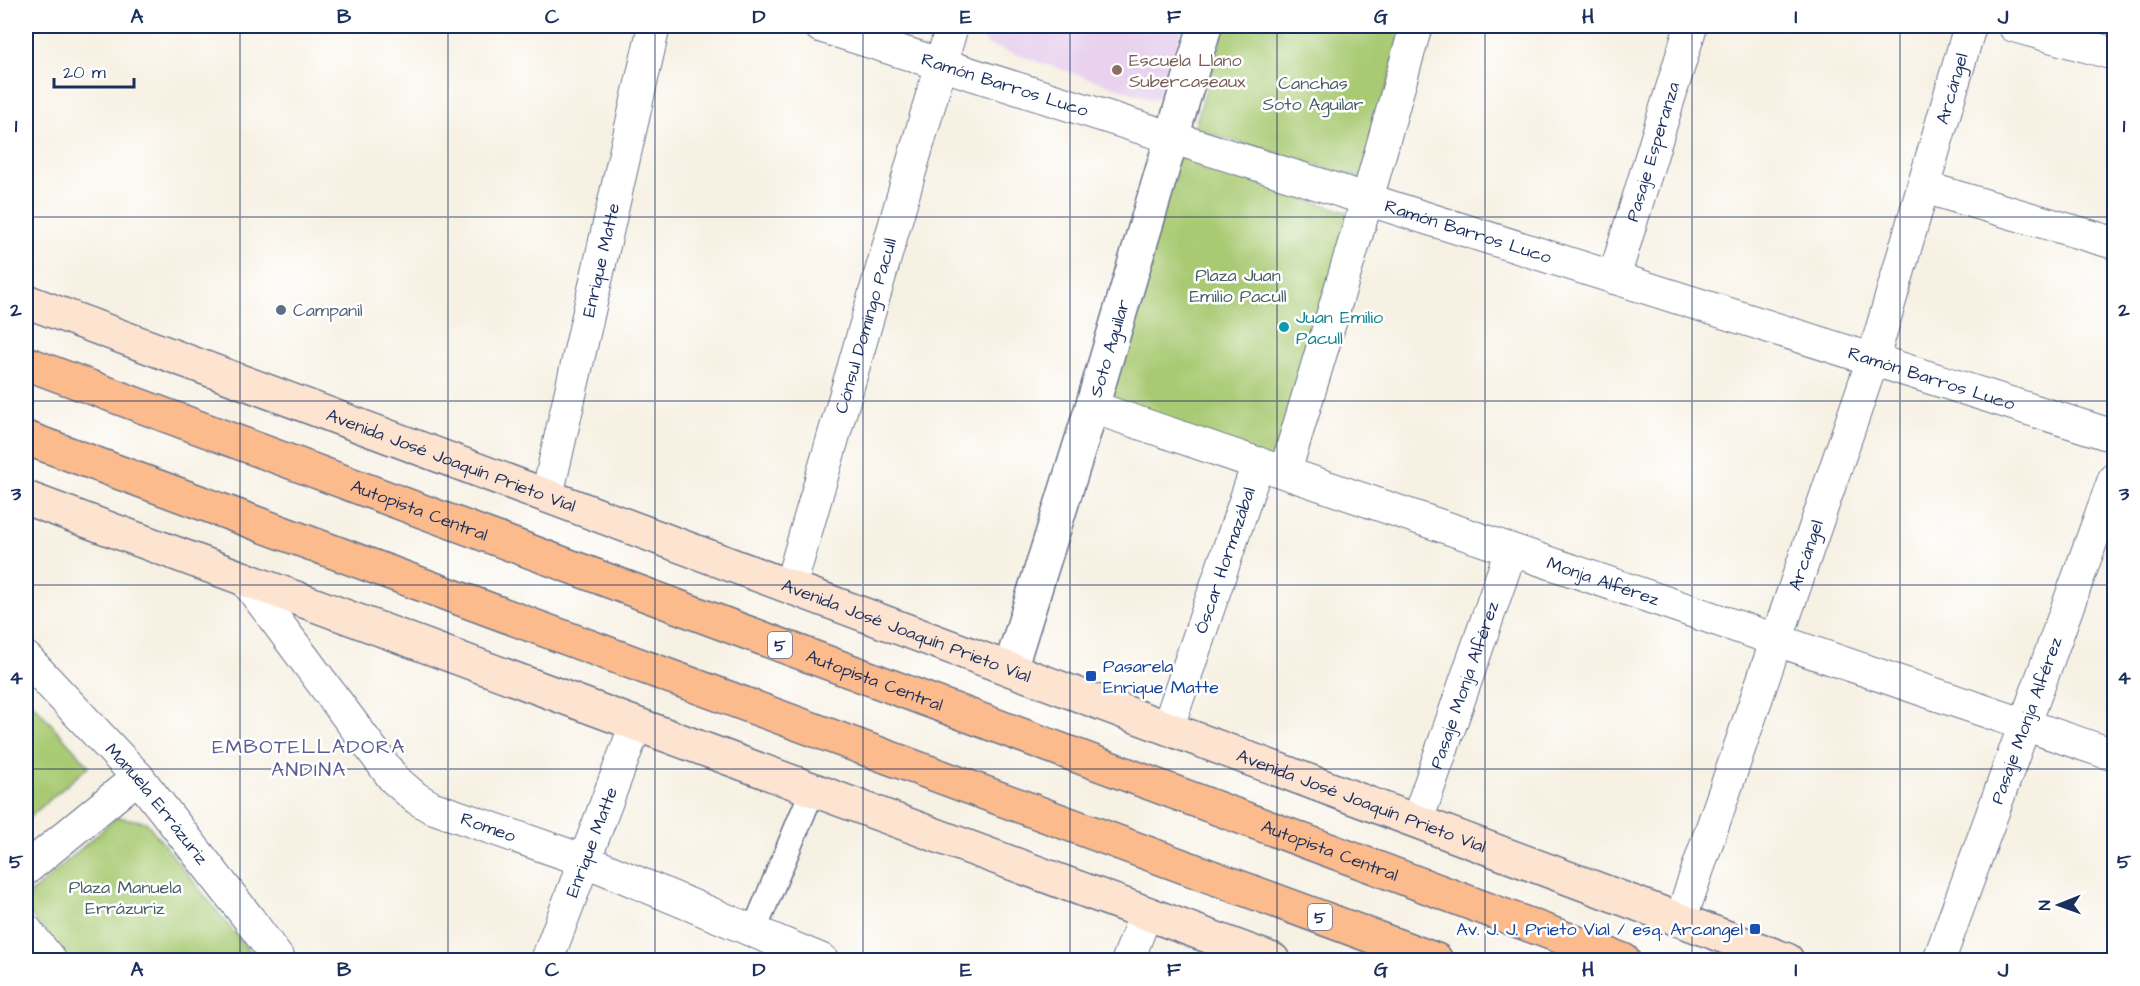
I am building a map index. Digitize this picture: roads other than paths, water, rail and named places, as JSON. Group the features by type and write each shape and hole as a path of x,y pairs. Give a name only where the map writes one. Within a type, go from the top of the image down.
{"highway":[{"name":"Autopista Central","path":"26,363 1623,960"},
{"name":"5","path":"26,438 1436,960"}],"main road":[{"name":"Avenida José Joaquín Prieto Vial","path":"26,301 1787,960"},
{"path":"26,498 1273,960"}],"street":[{"name":"Enrique Matte","path":"548,496 654,26"},
{"name":"Ramón Barros Luco","path":"820,26 2115,436"},
{"name":"Cónsul Domingo Pacull","path":"790,587 952,26"},
{"name":"Soto Aguilar","path":"1010,669 1092,407 1205,26"},
{"name":"Óscar Hormazábal","path":"1168,727 1272,468 1367,200 1416,26"},
{"name":"Pasaje Esperanza","path":"1614,278 1692,26"},
{"name":"Arcángel","path":"1680,921 1873,359 1970,26"},
{"path":"2014,26 2115,54"},
{"path":"1923,187 2115,243"},
{"name":"Monja Alférez","path":"1092,407 2115,755"},
{"name":"Pasaje Monja Alférez","path":"1939,960 2115,479"},
{"name":"Pasaje Monja Alférez","path":"1417,821 1511,550"},
{"name":"Romeo","path":"244,578 394,779 430,807 586,861 822,960"},
{"name":"Manuela Errázuriz","path":"26,658 138,777 279,960"},
{"name":"Enrique Matte","path":"548,960 636,724"},
{"path":"26,869 138,777"},
{"path":"753,933 813,789"},
{"path":"1128,960 1146,913"},
{"path":"26,930 50,960"}],"place":[{"name":"Escuela Llano Subercaseaux","path":"1117,70"},
{"name":"Campanil","path":"281,310"},
{"name":"Juan Emilio Pacull","path":"1284,327"},
{"name":"Pasarela Enrique Matte","path":"1091,676"},
{"name":"Av. J. J. Prieto Vial / esq. Arcangel","path":"1755,929"}],"district":[{"name":"EMBOTELLADORA ANDINA","path":"309,758"}],"park label":[{"name":"Canchas Soto Aguilar","path":"1313,94"},
{"name":"Plaza Juan Emilio Pacull","path":"1238,285"},
{"name":"Plaza Manuela Errázuriz","path":"125,897"}]}
